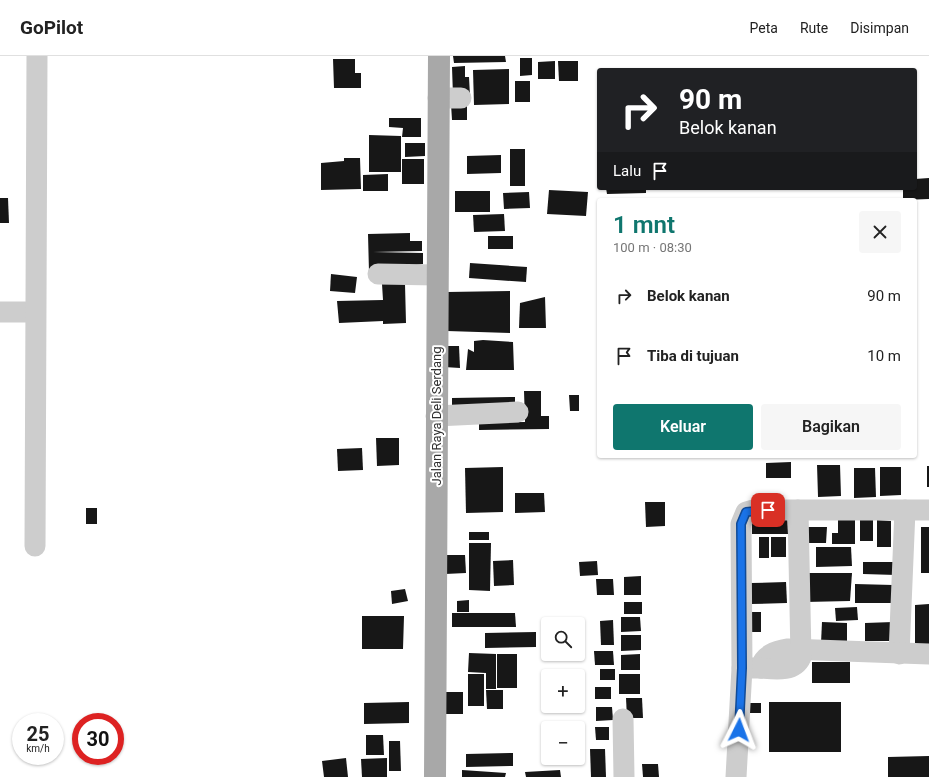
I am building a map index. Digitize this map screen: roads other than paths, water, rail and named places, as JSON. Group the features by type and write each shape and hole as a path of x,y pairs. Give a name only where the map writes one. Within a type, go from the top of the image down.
{"main road":[{"name":"Jalan Raya Deli Serdang","path":"435,777 436,275 439,56"}],"street":[{"path":"35,546 37,56"},
{"path":"438,98 461,98"},
{"path":"378,274 436,275"},
{"path":"0,312 35,312"},
{"path":"436,416 518,412"},
{"path":"736,777 751,668 741,524 742,517 746,512 753,510 929,510"},
{"path":"751,668 791,667 799,661 801,650 798,510"},
{"path":"899,654 905,510"},
{"path":"801,650 929,654"},
{"path":"623,719 624,777"}]}
